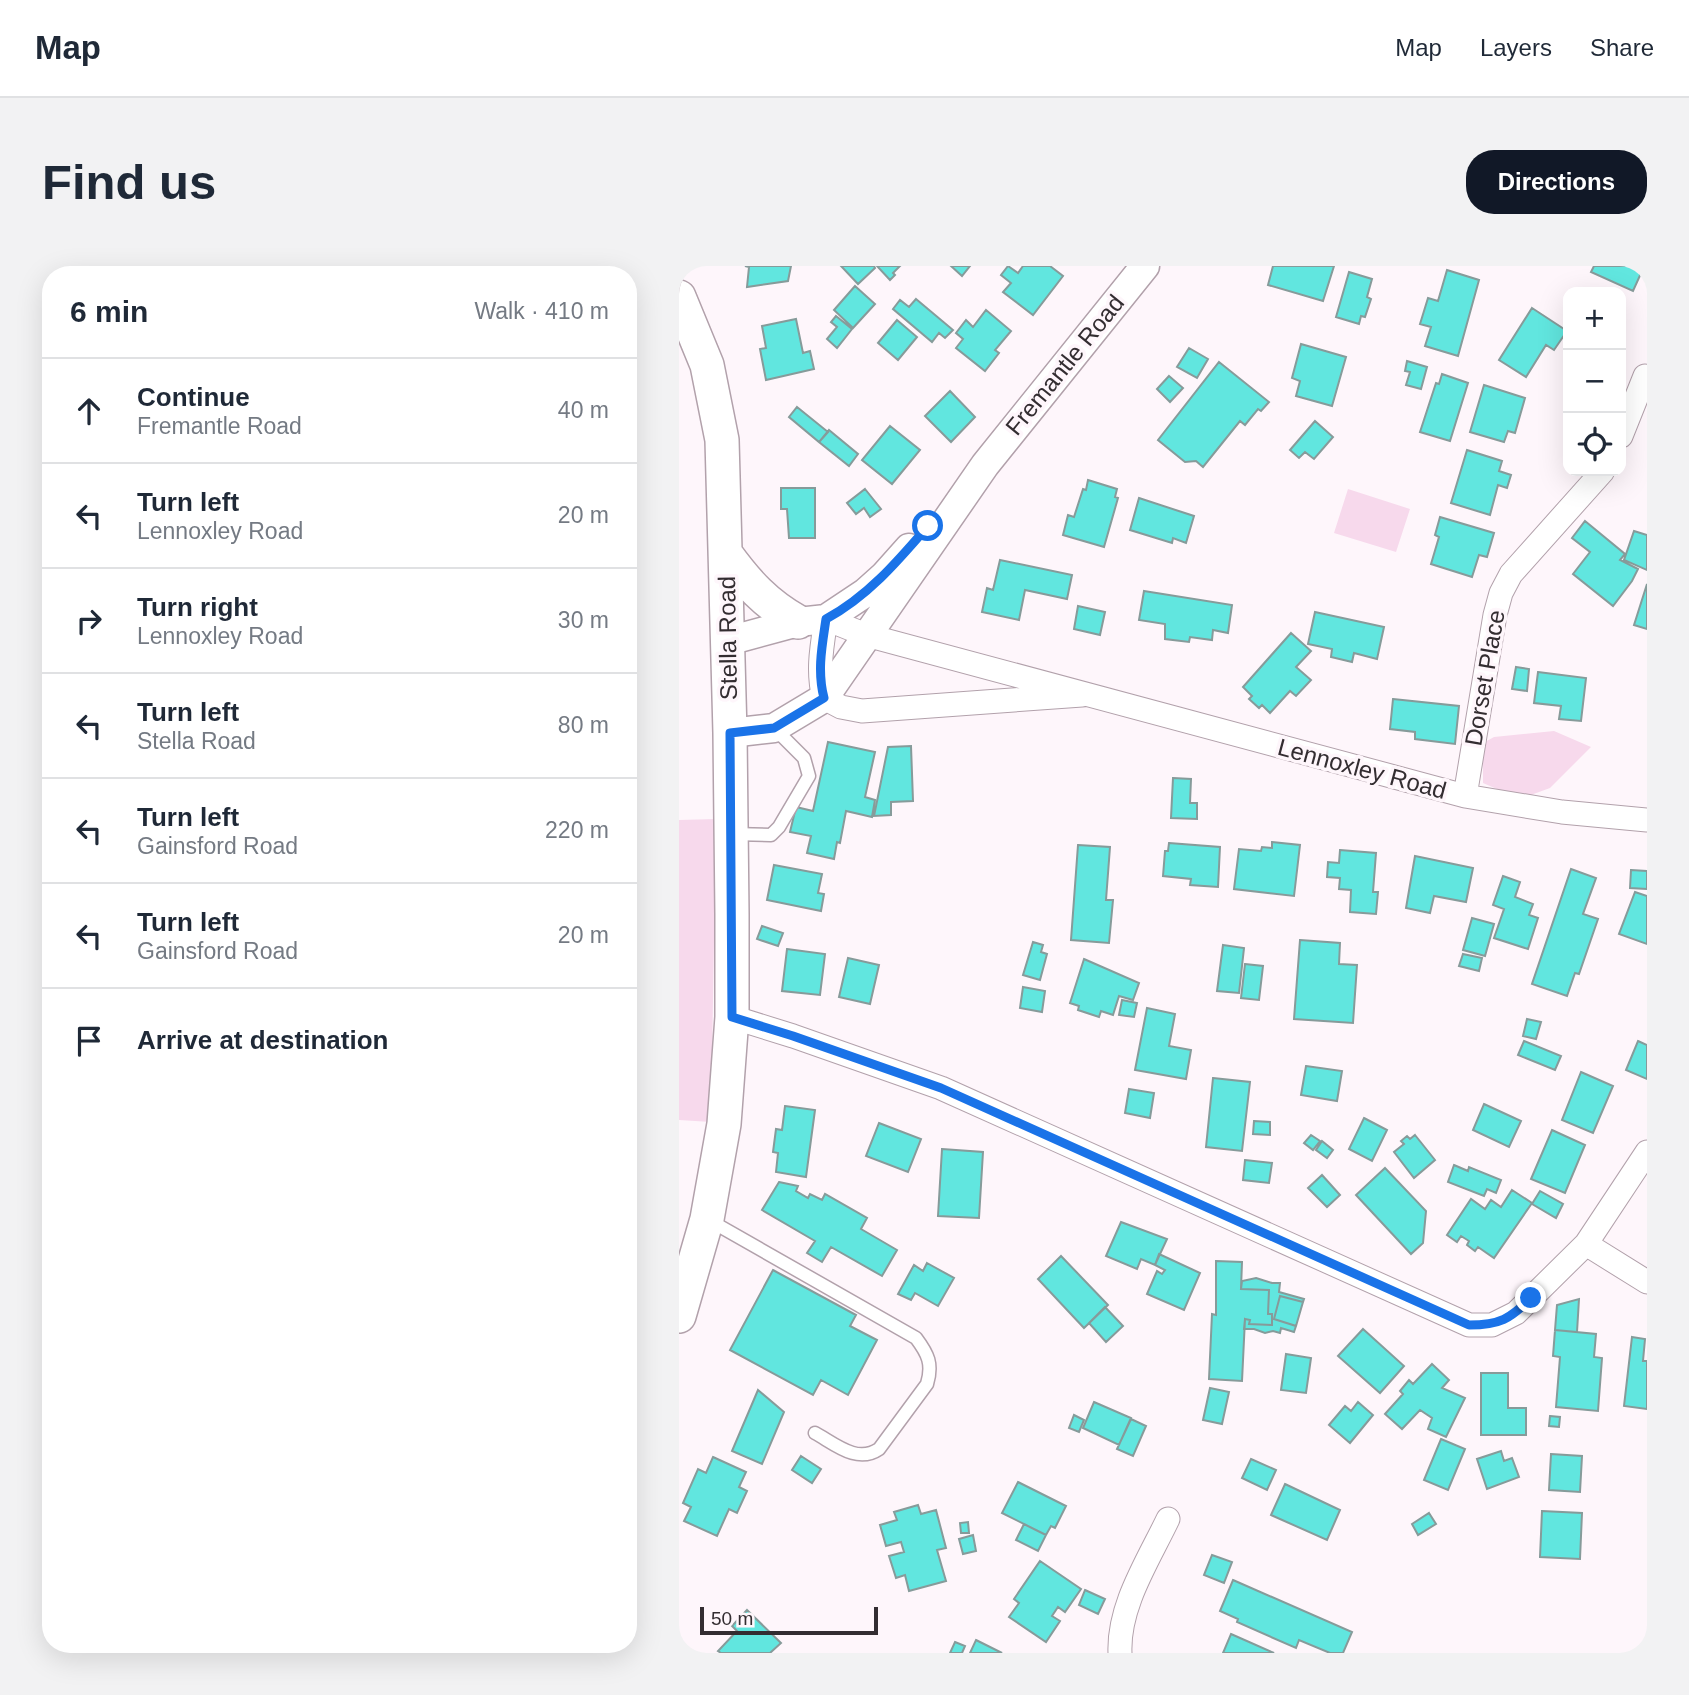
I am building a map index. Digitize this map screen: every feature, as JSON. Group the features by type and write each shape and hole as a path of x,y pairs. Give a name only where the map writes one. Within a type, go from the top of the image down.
{"main road":[{"name":"Stella Road","path":"679,297 707,365 722,440 732,834 732,1017 724,1124 707,1219 679,1316"},
{"path":"726,554 760,597 777,610 812,621"}],"street":[{"name":"Fremantle Road","path":"812,621 849,605 884,576 985,465 1145,266"},
{"path":"1626,424 1645,376"},
{"name":"Fremantle Road","path":"824,698 985,465"},
{"name":"Dorset Place","path":"1465,796 1500,593 1511,575 1599,476"},
{"path":"728,641 812,621 824,698 774,728 730,733"},
{"name":"Lennoxley Road","path":"812,621 1465,796 1562,812 1647,820"},
{"name":"Lennoxley Road","path":"824,698 841,707 862,711 1082,695"},
{"path":"732,1017 941,1088 1469,1325 1492,1325 1516,1314 1586,1244 1647,1152"},
{"path":"1586,1244 1647,1282"},
{"path":"1120,1653 1125,1609 1168,1519"}],"lane":[{"path":"732,834 771,835 779,827 809,776 804,758 774,728"},
{"path":"707,1219 916,1338 929,1356 931,1372 927,1384 879,1449 872,1454 856,1455 815,1433"}],"shaded area":[{"path":"1348,489 1410,509 1396,552 1334,533"},
{"path":"1554,731 1591,747 1550,788 1520,799 1483,783 1483,743 1494,737"},
{"path":"716,819 711,1122 679,1120 679,820"}],"building":[{"path":"745,266 791,266 788,281 747,287 749,267"},
{"path":"841,266 874,266 875,268 858,284"},
{"path":"877,266 900,266 890,280"},
{"path":"951,266 970,266 962,276"},
{"path":"1008,266 1018,273 1023,266 1050,266 1063,276 1033,315 1003,292 1011,283 1001,275"},
{"path":"1273,266 1334,266 1323,301 1268,285"},
{"path":"1594,266 1635,266 1642,271 1633,291 1591,272"},
{"path":"1447,270 1479,280 1458,356 1425,346 1431,327 1420,324 1428,298 1438,301"},
{"path":"1349,272 1372,279 1367,297 1371,299 1365,317 1361,316 1359,324 1336,317"},
{"path":"855,286 875,304 853,328 834,310"},
{"path":"916,299 953,330 945,338 939,333 932,342 893,309 900,300 909,307"},
{"path":"1532,308 1563,328 1563,337 1554,350 1546,345 1526,377 1499,360"},
{"path":"986,310 1011,331 995,350 999,353 985,371 956,348 963,339 956,333 966,320 973,327"},
{"path":"836,316 852,329 837,348 827,339 837,327 831,322"},
{"path":"796,319 803,353 810,351 814,369 766,380 760,349 766,348 762,326"},
{"path":"897,320 917,337 898,360 878,343"},
{"path":"1301,344 1346,357 1332,406 1296,396 1300,381 1292,378"},
{"path":"1189,348 1208,359 1197,378 1177,367"},
{"path":"1407,361 1427,367 1421,389 1406,385 1410,372 1405,371"},
{"path":"1219,362 1269,402 1261,411 1258,409 1245,425 1240,421 1203,467 1196,461 1185,462 1158,440"},
{"path":"1442,374 1468,383 1450,441 1420,432 1436,383 1439,384"},
{"path":"1169,376 1183,388 1170,402 1157,389"},
{"path":"1484,385 1525,398 1515,433 1508,431 1504,442 1470,432"},
{"path":"950,391 975,417 951,442 925,416"},
{"path":"797,407 828,432 819,442 789,417"},
{"path":"1315,421 1333,437 1314,459 1305,452 1299,458 1290,450"},
{"path":"890,426 920,450 892,484 862,460"},
{"path":"829,430 858,454 849,466 819,442"},
{"path":"1467,450 1502,461 1499,471 1511,475 1507,488 1498,485 1490,515 1451,503"},
{"path":"1088,480 1117,489 1115,497 1118,498 1104,547 1063,535 1068,515 1074,517"},
{"path":"781,488 815,488 815,538 789,538 787,509 781,509"},
{"path":"865,489 881,509 870,517 864,508 856,514 847,503"},
{"path":"1139,498 1194,516 1186,543 1173,538 1172,543 1130,530"},
{"path":"1440,517 1494,533 1487,557 1479,555 1472,577 1431,564 1439,537 1435,535"},
{"path":"1585,521 1625,554 1620,560 1638,569 1613,606 1573,574 1590,552 1572,538"},
{"path":"1634,531 1647,535 1647,570 1624,560"},
{"path":"1000,560 1072,575 1067,599 1025,590 1019,620 982,612 987,588 993,590"},
{"path":"1647,584 1647,629 1634,625"},
{"path":"1144,591 1232,605 1228,633 1213,630 1212,640 1190,637 1189,642 1165,639 1165,624 1139,620"},
{"path":"1078,606 1105,612 1100,635 1074,629"},
{"path":"1315,612 1384,627 1377,659 1354,653 1352,662 1331,657 1332,649 1308,644"},
{"path":"1291,633 1311,651 1296,667 1311,680 1296,696 1290,691 1270,713 1262,705 1259,708 1249,699 1252,696 1243,687"},
{"path":"1516,667 1529,669 1527,691 1512,689"},
{"path":"1538,672 1586,678 1581,721 1559,719 1561,706 1534,703"},
{"path":"1393,699 1459,706 1455,744 1415,739 1415,732 1390,729"},
{"path":"828,742 875,752 865,797 875,800 872,817 846,811 834,859 807,853 811,836 790,832 796,807 813,811"},
{"path":"911,746 913,801 891,802 891,815 874,816 888,747"},
{"path":"1173,778 1191,779 1190,803 1197,803 1197,819 1171,818"},
{"path":"1272,842 1300,845 1294,896 1234,889 1239,849 1261,851 1262,847 1272,848"},
{"path":"1169,843 1220,847 1218,887 1190,885 1191,879 1163,876 1165,851 1168,851"},
{"path":"1078,845 1110,847 1106,900 1113,900 1109,943 1071,940"},
{"path":"1340,850 1376,853 1373,892 1378,892 1376,914 1350,912 1351,890 1339,889 1340,878 1327,877 1328,862 1339,863"},
{"path":"1415,856 1473,868 1466,902 1434,896 1430,913 1406,908"},
{"path":"774,865 822,874 818,893 824,894 821,911 767,900"},
{"path":"1571,869 1596,878 1583,914 1598,919 1579,974 1575,973 1567,996 1532,984"},
{"path":"1631,870 1647,871 1647,889 1630,888"},
{"path":"1503,876 1520,882 1515,897 1533,904 1529,915 1538,918 1528,949 1494,938 1504,909 1493,905"},
{"path":"1635,892 1647,896 1647,944 1619,934"},
{"path":"1472,918 1494,924 1485,956 1463,950"},
{"path":"762,926 783,933 778,946 757,939"},
{"path":"1300,940 1340,943 1339,964 1357,965 1353,1023 1294,1019"},
{"path":"1033,942 1043,945 1041,952 1047,954 1040,980 1023,975"},
{"path":"1223,945 1244,948 1239,993 1217,991"},
{"path":"787,949 825,954 820,995 782,991"},
{"path":"1463,954 1482,958 1479,971 1459,966"},
{"path":"848,958 879,965 870,1004 839,997"},
{"path":"1084,959 1139,983 1133,1000 1119,996 1113,1015 1101,1011 1099,1017 1078,1010 1079,1006 1070,1003"},
{"path":"1245,964 1263,966 1259,1000 1241,998"},
{"path":"1023,987 1045,991 1042,1012 1020,1008"},
{"path":"1122,1000 1137,1003 1134,1017 1119,1015"},
{"path":"1147,1008 1175,1014 1169,1046 1191,1050 1186,1079 1135,1070"},
{"path":"1527,1019 1541,1022 1536,1039 1523,1036"},
{"path":"1524,1041 1561,1056 1555,1070 1518,1055"},
{"path":"1638,1041 1647,1045 1647,1079 1626,1070"},
{"path":"1306,1066 1342,1071 1337,1101 1301,1095"},
{"path":"1581,1072 1613,1086 1593,1133 1562,1120"},
{"path":"1213,1078 1250,1082 1242,1151 1206,1147"},
{"path":"1129,1089 1154,1093 1150,1118 1125,1113"},
{"path":"1484,1104 1521,1121 1509,1147 1473,1130"},
{"path":"785,1106 815,1110 806,1177 776,1172 778,1153 773,1152 776,1129 782,1130"},
{"path":"1364,1118 1387,1130 1372,1161 1349,1149"},
{"path":"1254,1121 1270,1122 1270,1135 1253,1134"},
{"path":"879,1123 921,1139 908,1172 866,1156"},
{"path":"1552,1130 1585,1145 1565,1193 1531,1179"},
{"path":"1311,1135 1320,1141 1313,1150 1304,1143"},
{"path":"1415,1135 1435,1160 1414,1178 1394,1152 1404,1144 1401,1141 1407,1136 1410,1139"},
{"path":"1322,1141 1333,1150 1327,1158 1316,1150"},
{"path":"942,1149 983,1152 979,1218 938,1216"},
{"path":"1245,1160 1272,1163 1269,1183 1243,1180"},
{"path":"1454,1165 1468,1171 1469,1167 1501,1180 1496,1193 1487,1189 1484,1196 1448,1182"},
{"path":"1385,1168 1426,1211 1423,1243 1411,1254 1356,1195"},
{"path":"1322,1175 1340,1195 1327,1207 1308,1188"},
{"path":"779,1182 798,1186 796,1191 808,1198 810,1194 822,1200 825,1194 867,1218 861,1229 897,1250 882,1276 831,1247 822,1262 807,1253 815,1241 762,1210"},
{"path":"1512,1190 1532,1203 1494,1258 1478,1247 1475,1251 1467,1245 1469,1241 1461,1236 1457,1242 1447,1235 1471,1199 1485,1209 1491,1200 1501,1207"},
{"path":"1540,1191 1563,1204 1556,1218 1532,1204"},
{"path":"1121,1222 1167,1239 1155,1265 1141,1259 1137,1269 1106,1256"},
{"path":"1159,1254 1200,1273 1184,1310 1147,1294 1157,1271 1162,1274 1165,1270 1155,1265"},
{"path":"1061,1256 1108,1305 1084,1328 1038,1279"},
{"path":"1216,1261 1242,1262 1241,1289 1269,1290 1268,1314 1272,1314 1272,1325 1249,1324 1250,1320 1245,1319 1242,1381 1209,1379 1212,1314 1216,1315"},
{"path":"927,1263 954,1278 938,1306 915,1293 911,1300 898,1294 914,1265 923,1271"},
{"path":"773,1270 856,1315 850,1326 877,1340 848,1395 821,1380 813,1395 730,1350"},
{"path":"1256,1278 1280,1283 1279,1292 1304,1299 1303,1302 1280,1296 1274,1319 1296,1326 1294,1332 1281,1328 1280,1333 1244,1329 1245,1319 1250,1320 1249,1324 1272,1325 1272,1314 1268,1314 1269,1290 1241,1289 1242,1281"},
{"path":"1280,1296 1303,1302 1296,1326 1274,1319"},
{"path":"1579,1299 1577,1332 1555,1330 1557,1305"},
{"path":"1105,1307 1123,1326 1106,1342 1089,1323"},
{"path":"1363,1329 1404,1366 1380,1393 1338,1356"},
{"path":"1555,1330 1596,1334 1594,1357 1602,1358 1598,1411 1556,1407 1560,1357 1553,1356"},
{"path":"1632,1337 1645,1339 1643,1361 1647,1361 1647,1409 1624,1406"},
{"path":"1286,1354 1311,1358 1306,1393 1281,1390"},
{"path":"1432,1364 1449,1380 1442,1388 1465,1398 1446,1437 1428,1429 1432,1418 1420,1410 1402,1429 1385,1414 1403,1394 1400,1391 1409,1380 1413,1384"},
{"path":"1481,1373 1508,1373 1508,1408 1526,1408 1526,1435 1481,1435"},
{"path":"1210,1388 1229,1392 1222,1424 1203,1420"},
{"path":"758,1390 784,1412 762,1464 732,1451"},
{"path":"1094,1402 1131,1418 1119,1445 1083,1428"},
{"path":"1358,1402 1373,1415 1350,1443 1329,1425 1345,1406 1351,1411"},
{"path":"1074,1415 1084,1420 1079,1432 1069,1428"},
{"path":"1550,1416 1560,1417 1559,1427 1549,1426"},
{"path":"1131,1419 1146,1426 1133,1456 1117,1449"},
{"path":"1441,1439 1465,1449 1448,1490 1424,1480"},
{"path":"1501,1451 1504,1461 1512,1458 1519,1477 1487,1489 1477,1459"},
{"path":"1551,1454 1582,1456 1580,1492 1549,1490"},
{"path":"801,1456 821,1469 812,1483 792,1470"},
{"path":"713,1457 746,1472 739,1487 747,1491 737,1513 729,1509 717,1536 684,1521 691,1507 683,1503 698,1469 706,1473"},
{"path":"1251,1459 1276,1470 1267,1490 1242,1478"},
{"path":"1018,1482 1066,1506 1055,1528 1051,1526 1046,1535 1002,1513"},
{"path":"1285,1484 1340,1510 1327,1540 1271,1515"},
{"path":"918,1505 921,1514 936,1510 946,1548 937,1550 946,1581 909,1591 905,1575 896,1578 889,1556 904,1552 901,1542 886,1546 880,1525 897,1520 894,1512"},
{"path":"1542,1511 1582,1513 1580,1559 1540,1557"},
{"path":"1429,1513 1436,1524 1418,1535 1412,1524"},
{"path":"968,1522 969,1533 961,1533 960,1523"},
{"path":"1024,1524 1046,1535 1038,1551 1016,1540"},
{"path":"973,1535 976,1551 963,1554 959,1539"},
{"path":"1212,1555 1232,1562 1224,1583 1204,1575"},
{"path":"1040,1561 1081,1589 1065,1612 1058,1607 1052,1616 1060,1621 1046,1642 1009,1617 1019,1603 1014,1599"},
{"path":"1233,1580 1352,1632 1343,1653 1330,1653 1299,1640 1296,1648 1237,1622 1238,1619 1220,1611"},
{"path":"1085,1590 1105,1599 1098,1614 1079,1605"},
{"path":"747,1610 781,1643 770,1653 721,1653 718,1651 737,1631 732,1626"},
{"path":"1231,1634 1274,1653 1223,1653"},
{"path":"976,1640 1002,1653 970,1653"},
{"path":"955,1642 965,1646 962,1653 950,1653"}],"route":[{"path":"928,526 884,576 849,605 826,619 820,654 820,681 824,698 774,728 730,733 732,1017 941,1088 1469,1325 1492,1325 1516,1314 1531,1298"}]}
